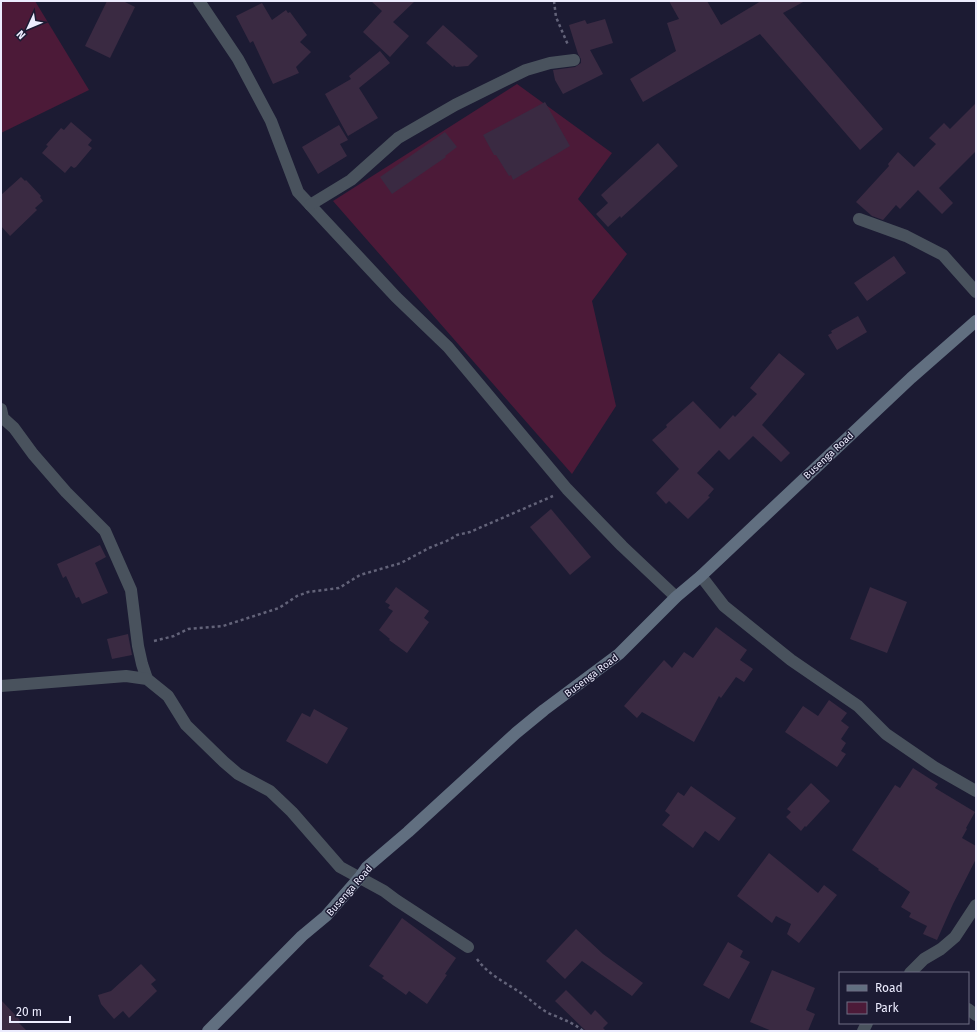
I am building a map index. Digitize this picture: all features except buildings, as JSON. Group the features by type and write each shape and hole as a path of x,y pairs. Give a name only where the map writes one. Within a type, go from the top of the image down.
{"street":[{"path":"199,1 238,59 272,122 298,192 396,297 448,347 567,489 622,546 676,597"},
{"path":"310,204 351,180 398,138 455,104 526,70 550,63 574,60"},
{"path":"859,218 906,236 943,255 976,292"},
{"name":"Busenga Road","path":"208,1031 302,936 326,916 367,867 408,832 516,733 544,710 619,654 676,597 701,576 911,378 976,321"},
{"path":"1,409 3,418 14,428 66,492 105,531 131,590 138,646 147,679"},
{"path":"701,576 724,606 791,660 858,706 886,734 934,768 976,791"},
{"path":"1,686 126,676 147,679 168,696 186,725 224,762 238,774 270,791 292,812 340,867 384,891 468,947"},
{"path":"912,972 924,959 942,949 955,937 976,905"}],"path":[{"path":"554,1 556,17 574,60"},
{"path":"138,646 174,636 188,629 223,626 279,608 296,596 308,592 339,588 360,575 401,563 457,535 470,532 567,489"},
{"path":"468,947 480,963 497,978 526,997 538,1007 566,1020 583,1031"}],"green space":[{"path":"6,1 35,1 89,90 1,133 1,3"},
{"path":"517,84 612,153 578,199 627,254 592,301 616,406 572,474 333,201"}]}
